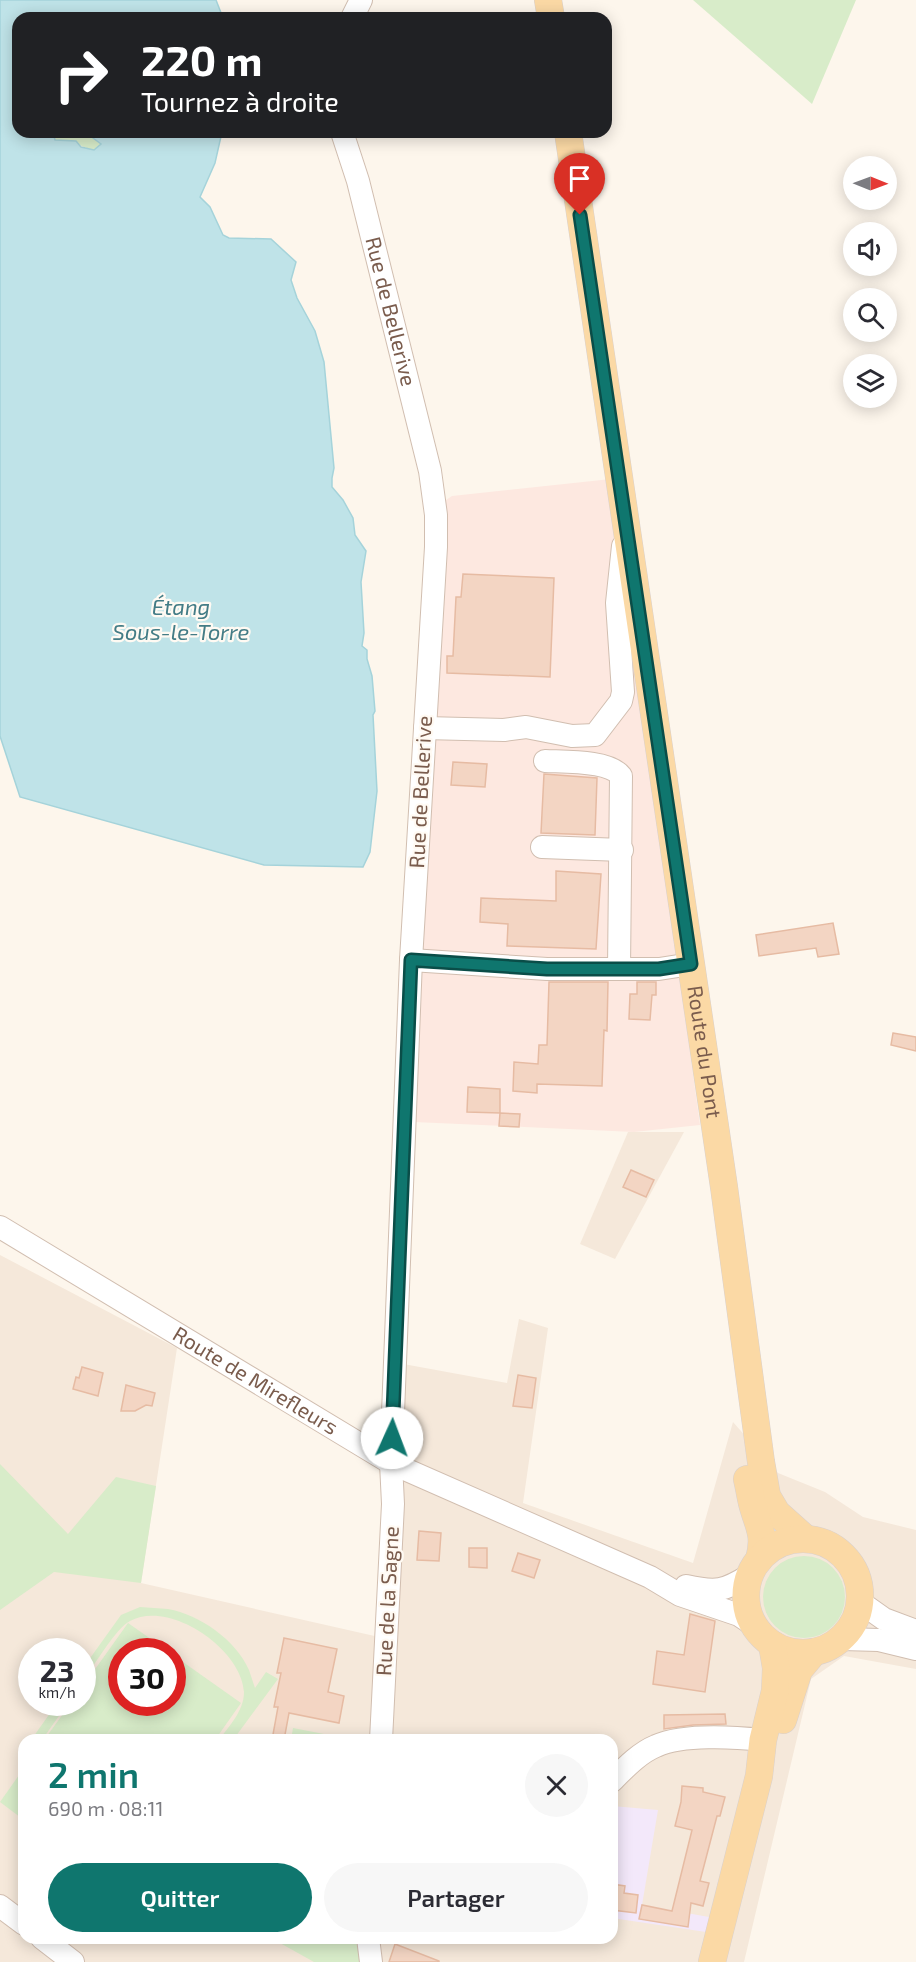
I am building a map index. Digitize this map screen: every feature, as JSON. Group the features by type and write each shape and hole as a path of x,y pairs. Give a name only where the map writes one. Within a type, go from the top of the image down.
{"main road":[{"name":"Route du Pont","path":"569,138 767,1496 777,1513 805,1539"},
{"name":"Route du Pont","path":"749,1367 746,1473 763,1545 754,1568"},
{"path":"712,1962 759,1776 763,1740 775,1691 776,1668 763,1635 748,1610 746,1592 754,1568 772,1548 780,1544 805,1539 823,1542 839,1551 852,1566 859,1583 860,1602 851,1628 842,1639 814,1652 799,1653 785,1650 763,1635"},
{"path":"759,1776 780,1730 800,1670 814,1652"}],"street":[{"name":"Rue de Bellerive","path":"344,138 361,193 434,495 436,548 411,960 391,1463"},
{"path":"425,728 504,730 526,727 572,736 595,735 621,702 623,692 617,603 625,527"},
{"path":"545,761 594,764 617,771 621,776 619,969"},
{"path":"542,848 622,850"},
{"path":"411,960 520,968 659,969 691,964"},
{"name":"Route de Mirefleurs","path":"0,1227 391,1463 650,1577 680,1595 739,1615 763,1635"},
{"name":"Rue de la Sagne","path":"381,1734 393,1504 391,1463"},
{"name":"Route de Mirefleurs","path":"650,1577 710,1591 728,1589 754,1568"},
{"path":"860,1602 884,1618 916,1631"},
{"path":"842,1639 879,1640 916,1649"},
{"path":"618,1776 645,1752 657,1745 678,1740 733,1736 763,1740"},
{"path":"0,1906 18,1920"},
{"path":"50,1944 73,1962"},
{"path":"369,1944 371,1962"}],"shaded area":[{"path":"611,479 700,1125 634,1132 414,1122 443,502 452,496"},
{"path":"628,1132 684,1132 615,1259 580,1244"},
{"path":"0,1255 177,1348 141,1583 379,1637 387,1361 507,1383 519,1319 548,1328 523,1503 693,1563 733,1422 778,1473 825,1492 863,1517 916,1530 916,1669 844,1656 811,1679 744,1962 0,1962"},
{"path":"618,1807 658,1810 642,1905 709,1917 706,1932 618,1919"}],"green space":[{"path":"693,0 856,0 812,104"},
{"path":"54,138 93,138 101,144 94,150 76,141 55,140"},
{"path":"0,1464 68,1534 116,1477 156,1486 141,1583 54,1572 0,1610"},
{"path":"804,1556 820,1559 833,1568 842,1581 845,1597 842,1613 833,1626 820,1635 804,1638 788,1635 775,1626 766,1613 763,1597 766,1581 775,1568 788,1559"},
{"path":"140,1607 168,1609 204,1623 226,1639 243,1659 255,1688 266,1672 278,1679 237,1734 223,1734 242,1706 244,1692 240,1676 231,1660 201,1632 183,1622 164,1617 146,1616 130,1621 113,1638 108,1638 108,1644 96,1661 96,1650 121,1615"},
{"path":"128,1623 149,1638 117,1638"},
{"path":"108,1651 108,1716 186,1716 186,1664 241,1703 219,1734 48,1734 62,1716 96,1716 96,1668"},
{"path":"48,1716 59,1716 46,1734 35,1734"},
{"path":"293,1728 324,1734 292,1734"},
{"path":"18,1776 18,1816 0,1802"},
{"path":"282,1944 356,1944 361,1962 314,1962"}],"water":[{"name":"Étang Sous-le-Torre","path":"0,0 216,0 221,12 12,12 12,138 54,138 55,140 76,141 81,147 94,150 101,144 93,138 221,138 215,163 200,197 210,207 223,235 229,238 271,239 296,262 291,280 297,298 315,331 324,362 334,468 332,487 343,500 353,518 355,535 366,551 361,582 364,633 362,646 367,650 372,676 377,791 370,852 363,867 264,865 20,797 0,736"}],"building":[{"path":"463,574 554,578 550,677 447,673 447,656 453,656 456,597 461,597"},
{"path":"453,762 487,764 485,787 451,785"},
{"path":"544,774 597,778 595,835 541,833"},
{"path":"556,871 601,874 596,949 507,946 508,924 480,922 481,898 556,901"},
{"path":"833,923 839,954 818,957 816,948 759,956 756,935"},
{"path":"549,982 608,982 607,1031 604,1030 602,1086 537,1084 537,1093 513,1091 514,1062 538,1064 539,1045 547,1045"},
{"path":"637,982 656,982 656,995 652,995 650,1020 629,1019 630,994 637,994"},
{"path":"893,1033 916,1037 916,1051 891,1045"},
{"path":"468,1087 500,1089 500,1113 467,1112"},
{"path":"500,1113 520,1114 519,1127 499,1126"},
{"path":"631,1170 654,1180 646,1197 623,1187"},
{"path":"82,1367 103,1373 98,1396 73,1389"},
{"path":"518,1375 536,1378 532,1408 513,1406"},
{"path":"126,1385 155,1393 152,1406 146,1405 135,1411 121,1411"},
{"path":"419,1531 441,1533 439,1561 417,1560"},
{"path":"469,1548 487,1548 487,1568 469,1567"},
{"path":"518,1553 540,1560 534,1578 512,1571"},
{"path":"690,1614 715,1621 705,1692 653,1684 657,1651 684,1655"},
{"path":"284,1638 337,1649 328,1692 344,1696 339,1723 289,1713 285,1734 273,1734 278,1707 274,1707 281,1673 277,1673"},
{"path":"725,1714 726,1724 664,1729 664,1715"},
{"path":"682,1786 703,1788 703,1792 725,1797 720,1816 717,1816 700,1881 709,1883 703,1906 691,1903 688,1927 639,1919 642,1905 672,1911 692,1830 675,1826"},
{"path":"618,1885 625,1886 624,1893 638,1895 636,1913 618,1911"},
{"path":"395,1944 439,1961 439,1962 389,1962"}],"route":[{"path":"392,1438 411,960 547,969 631,970 691,964 580,215"}]}
